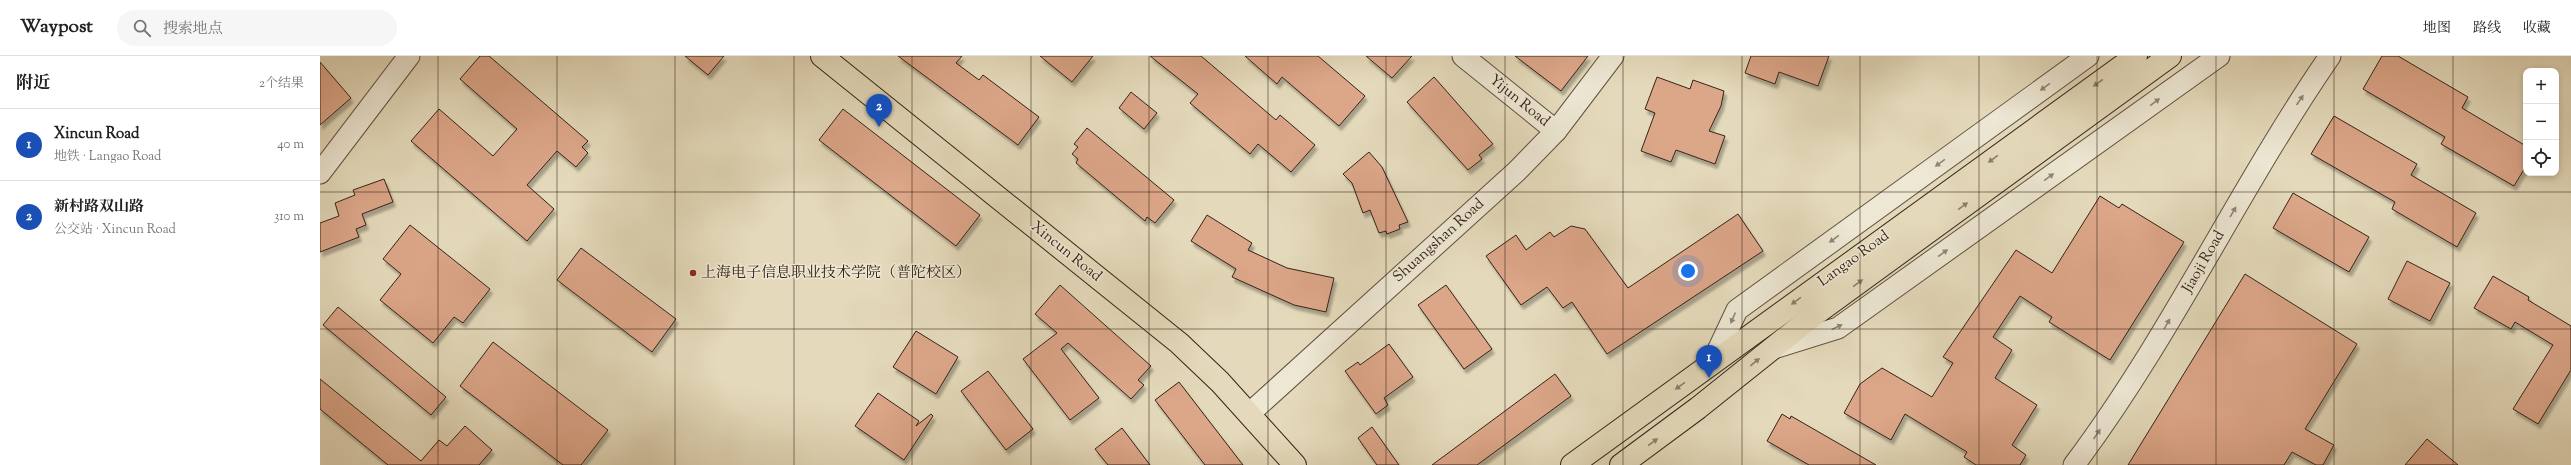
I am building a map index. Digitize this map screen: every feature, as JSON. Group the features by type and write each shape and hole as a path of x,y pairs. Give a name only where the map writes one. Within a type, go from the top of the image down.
{"main road":[{"name":"Xincun Road","path":"822,56 1155,323 1200,362 1250,413 1295,465"},
{"name":"Langao Road","path":"1572,465 1713,361 2136,64 2170,56"},
{"name":"Langao Road","path":"1621,465 1698,408 1818,312 2136,64"}],"street":[{"path":"320,173 409,56"},
{"name":"Yijun Road","path":"1463,56 1556,131"},
{"name":"Shuangshan Road","path":"1250,413 1517,171 1556,131 1614,56"},
{"path":"1713,361 1737,310 2088,56"},
{"path":"1773,348 1838,328 2219,56"},
{"name":"Jiaoji Road","path":"2074,465 2139,372 2297,104 2330,56"}],"building":[{"path":"480,56 489,56 588,141 582,147 588,153 576,167 557,151 527,185 554,209 527,241 411,141 439,109 493,156 517,129 460,79"},
{"path":"685,56 724,56 708,75"},
{"path":"898,56 962,56 956,63 979,80 983,75 1039,117 1018,145"},
{"path":"1040,56 1093,56 1072,82"},
{"path":"1150,56 1201,56 1276,120 1280,115 1315,145 1291,172 1258,144 1250,154 1190,103 1198,94"},
{"path":"1245,56 1318,56 1365,96 1339,126 1282,77 1277,84"},
{"path":"1366,56 1412,56 1392,78"},
{"path":"1515,56 1588,56 1561,91"},
{"path":"1751,56 1829,56 1818,86 1779,72 1775,84 1745,73"},
{"path":"2382,56 2398,56 2468,97 2462,108 2523,144 2523,171 2514,186 2441,144 2445,137 2363,89"},
{"path":"320,62 351,98 320,125"},
{"path":"1434,77 1493,144 1479,155 1482,159 1468,170 1407,102"},
{"path":"1657,77 1690,89 1693,80 1724,91 1721,106 1709,131 1725,136 1715,164 1676,150 1671,162 1641,151 1655,113 1645,109"},
{"path":"1131,92 1157,113 1144,129 1119,108"},
{"path":"843,109 980,215 956,246 819,140"},
{"path":"2334,116 2417,164 2411,175 2476,213 2457,247 2392,209 2395,202 2311,154"},
{"path":"1087,128 1174,200 1155,223 1147,217 1145,221 1076,163 1078,159 1072,154 1078,147 1074,144"},
{"path":"1369,152 1382,167 1408,222 1399,225 1400,229 1387,234 1386,231 1379,233 1370,210 1363,213 1352,183 1343,174"},
{"path":"384,179 393,202 362,214 366,225 356,229 359,237 320,252 320,223 339,216 335,203 355,195 353,190"},
{"path":"2293,193 2369,237 2349,272 2273,228"},
{"path":"2100,196 2119,208 2122,204 2184,242 2110,360 2049,322 2052,317 2020,296 1993,337 2012,350 1995,378 2037,405 2012,445 2026,455 2020,465 1976,465 1964,457 1967,452 1905,414 1891,440 1844,413 1860,384 1882,368 1932,397 1953,363 1943,357 2016,250 2052,273"},
{"path":"1738,214 1763,251 1607,354 1572,302 1563,308 1547,287 1521,305 1486,256 1516,235 1526,250 1550,232 1554,237 1571,226 1585,229 1628,288"},
{"path":"1207,215 1252,243 1248,250 1287,268 1334,278 1326,312 1294,305 1232,277 1236,269 1191,241"},
{"path":"410,225 490,289 463,323 454,317 433,343 380,300 401,274 383,259"},
{"path":"581,248 676,319 652,352 557,280"},
{"path":"2407,261 2450,283 2430,321 2388,299"},
{"path":"2245,274 2357,344 2305,429 2334,445 2323,465 2316,465 2292,452 2284,465 2128,465"},
{"path":"2493,276 2529,297 2528,300 2571,326 2571,370 2538,424 2513,409 2553,345 2515,322 2511,329 2474,308"},
{"path":"1060,285 1151,366 1138,380 1144,385 1131,399 1068,343 1061,349 1099,398 1070,420 1023,359 1057,333 1035,314"},
{"path":"1446,285 1492,349 1464,369 1418,305"},
{"path":"338,307 446,397 431,415 323,325"},
{"path":"916,331 958,357 936,394 893,367"},
{"path":"493,342 608,430 581,465 563,465 460,386"},
{"path":"1389,344 1413,377 1384,398 1388,405 1376,414 1345,371 1358,362 1360,365"},
{"path":"988,371 1033,429 1006,450 961,391"},
{"path":"1555,374 1571,396 1477,465 1432,465"},
{"path":"320,379 421,461 439,440 447,446 465,426 492,450 479,465 388,465 320,409"},
{"path":"1179,382 1243,465 1205,465 1155,400"},
{"path":"878,393 919,421 916,426 931,414 933,416 904,460 855,426"},
{"path":"1782,414 1790,419 1791,416 1876,465 1809,465 1767,441"},
{"path":"1372,427 1399,465 1377,465 1358,438"},
{"path":"1122,428 1150,465 1108,465 1095,449"},
{"path":"2427,439 2458,465 2405,465"}],"place":[{"name":"新村路双山路","path":"879,127"},
{"name":"上海电子信息职业技术学院（普陀校区）","path":"693,273"},
{"name":"Xincun Road","path":"1709,378"}]}
